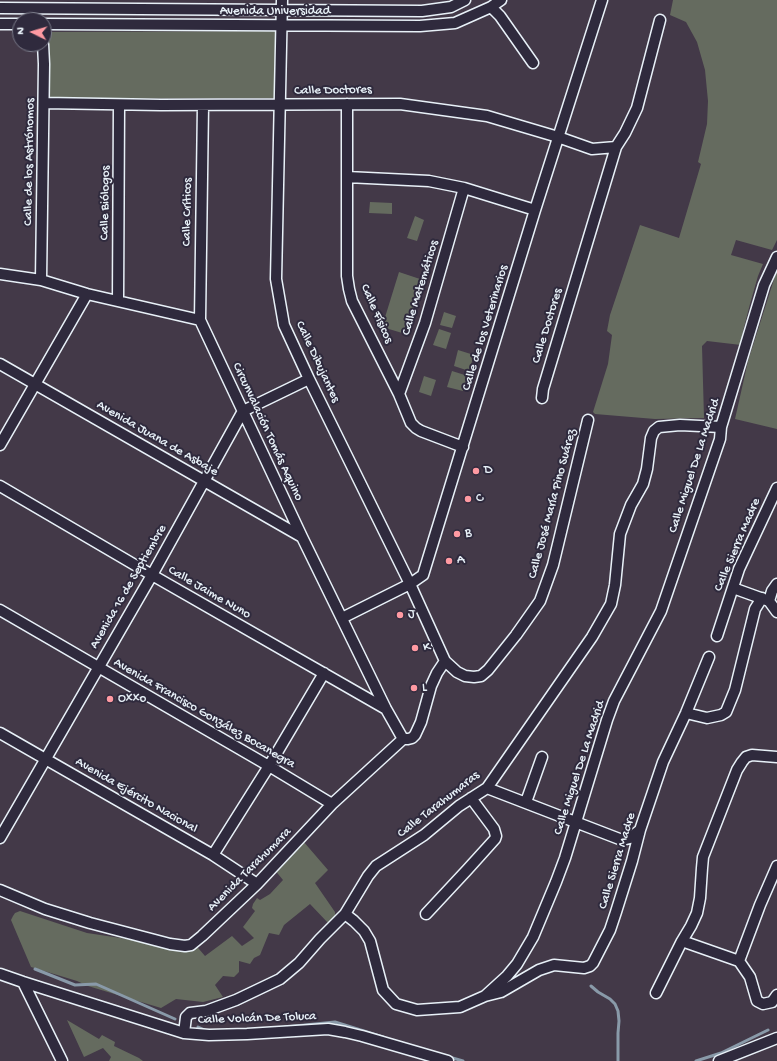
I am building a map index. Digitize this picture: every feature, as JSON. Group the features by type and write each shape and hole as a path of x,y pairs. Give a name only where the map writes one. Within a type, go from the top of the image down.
{"street":[{"name":"Avenida Universidad","path":"0,8 36,4 282,5 422,11 451,7 465,0"},
{"name":"Avenida Universidad","path":"52,24 420,26 455,23 491,7 501,0"},
{"name":"Calle de los Veterinarios","path":"342,618 410,584 423,575 535,210 602,0"},
{"name":"Calle Dibujantes","path":"282,5 276,279 284,324 309,379 410,584 445,661"},
{"path":"491,7 500,16 533,63"},
{"name":"Calle Doctores","path":"542,398 543,389 616,147 637,108 660,20"},
{"path":"0,24 12,24"},
{"name":"Calle de los Astrónomos","path":"41,280 44,103 43,52"},
{"name":"Calle Doctores","path":"44,103 120,105 400,104 487,116 558,137 592,149 616,147"},
{"name":"Calle Físicos","path":"347,104 347,276 352,300 399,394 411,423 416,428 463,447"},
{"name":"Calle Biólogos","path":"118,302 120,105"},
{"name":"Calle Críticos","path":"200,320 203,105"},
{"path":"347,177 429,181 464,188 535,210"},
{"name":"Calle Matemáticos","path":"399,394 425,323 464,188"},
{"name":"Calle Miguel De La Madrid","path":"345,914 364,931 370,941 383,990 396,1004 417,1010 460,1007 485,996 517,964 533,938 556,882 614,701 661,611 720,439 721,427 764,285 777,257"},
{"path":"0,274 41,280 86,294 200,320"},
{"path":"0,445 86,294"},
{"name":"Circunvalación Tomás Aquino","path":"200,320 302,537 386,709 403,739"},
{"name":"Avenida Juana de Asbaje","path":"0,364 302,537"},
{"path":"243,411 309,379"},
{"name":"Avenida 16 de Septiembre","path":"0,838 152,575 243,411"},
{"name":"Calle José María Pino Suárez","path":"445,661 457,672 465,676 481,676 488,670 516,635 540,601 553,565 588,420"},
{"name":"Calle Tarahumaras","path":"184,1032 186,1017 190,1013 206,1011 236,1000 280,979 299,963 345,914 368,876 376,866 424,835 459,806 487,788 592,637 611,604 616,585 620,534 631,505 643,484 647,469 651,438 654,431 659,427 680,425 721,427"},
{"name":"Calle Jaime Nuno","path":"0,486 386,709"},
{"name":"Calle Sierra Madre","path":"717,636 739,569 777,488"},
{"path":"686,713 707,718 720,716 726,712 736,690 755,609 766,599 777,584"},
{"path":"733,588 766,599 777,612"},
{"name":"Avenida Francisco González Bocanegra","path":"0,610 332,804"},
{"name":"Calle Sierra Madre","path":"485,996 501,992 539,970 554,965 584,968 593,963 610,930 632,861 640,830 663,762 686,713 709,657"},
{"name":"Avenida Tarahumara","path":"0,890 90,924 170,944 185,946 191,945 258,884 332,804 403,739 408,740 415,735 421,722 431,686 445,661"},
{"path":"213,855 269,766 324,673"},
{"name":"Avenida Ejército Nacional","path":"0,733 213,855 258,884"},
{"path":"656,993 697,913 700,898 703,857 737,770 746,757 752,755 777,757"},
{"path":"526,802 542,757"},
{"path":"487,788 622,840 630,838 640,830"},
{"path":"426,914 472,865 496,836 494,829 471,798"},
{"path":"739,961 760,904 777,866"},
{"path":"682,941 739,961 750,977 757,1001 763,1004 772,1002 777,995"},
{"name":"Calle Volcán De Toluca","path":"0,974 184,1032 209,1035 328,1030 350,1033 448,1061"},
{"path":"23,982 62,1061"},
{"path":"719,1061 777,1038"}],"shaded area":[{"path":"673,0 777,0 777,240 772,250 736,240 731,255 763,264 750,304 741,345 707,341 702,346 704,418 655,419 595,414 593,412 608,364 612,335 607,331 610,315 640,225 679,238 701,164 698,162 707,124 708,101 705,70 697,42 686,22 670,15"},
{"path":"277,31 277,98 48,99 47,52 52,52 52,32"},
{"path":"370,202 392,203 392,214 369,213"},
{"path":"415,216 424,220 417,241 407,238"},
{"path":"777,270 777,429 735,419 748,361"},
{"path":"399,272 426,281 409,335 382,327"},
{"path":"444,312 456,316 452,328 440,325"},
{"path":"439,329 451,333 446,349 433,345"},
{"path":"458,350 474,355 469,371 454,366"},
{"path":"452,371 468,376 463,391 447,387"},
{"path":"424,376 436,380 431,396 419,392"},
{"path":"303,841 328,870 315,883 335,912 335,919 329,924 310,904 284,925 279,935 269,933 260,955 254,958 250,964 239,961 239,972 234,977 223,976 215,985 223,997 203,1002 176,999 161,1008 31,967 11,920 15,913 20,911 87,933 134,940 170,940 193,942 205,956 232,936 242,946 254,938 243,927 255,911 252,908 253,904 257,898 260,900 270,894 283,880 274,869"},
{"path":"67,1020 99,1039 102,1035 115,1042 114,1046 143,1061 109,1061 111,1057 103,1048 84,1057"}],"waterway":[{"path":"35,969 75,985 96,984 175,1019"},
{"path":"591,986 610,999 615,1004 618,1011 618,1061"},
{"path":"285,1027 335,1022 383,1037"},
{"path":"198,1027 207,1031"},
{"path":"696,1061 721,1053 768,1030"},
{"path":"449,1057 463,1061"}],"place":[{"name":"D","path":"476,471"},
{"name":"C","path":"468,499"},
{"name":"B","path":"457,534"},
{"name":"A","path":"449,561"},
{"name":"J","path":"400,615"},
{"name":"K","path":"415,648"},
{"name":"L","path":"414,688"},
{"name":"Oxxo","path":"110,699"}]}
